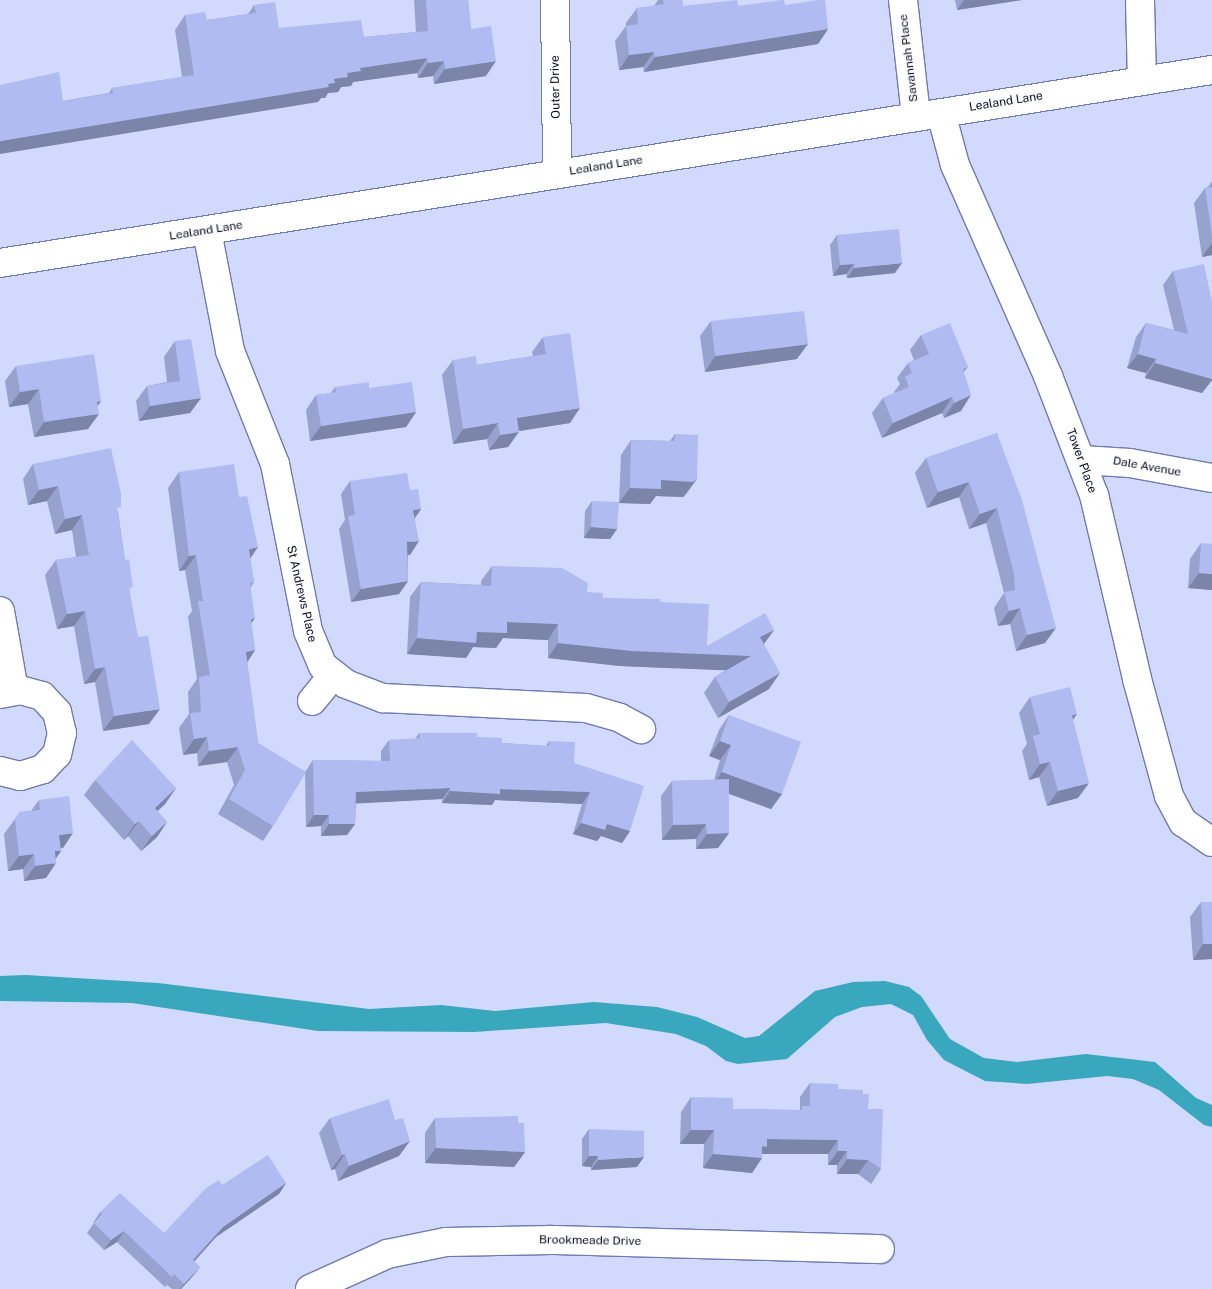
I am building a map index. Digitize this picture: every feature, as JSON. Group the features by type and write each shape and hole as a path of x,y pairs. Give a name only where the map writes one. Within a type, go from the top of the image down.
{"street":[{"name":"Outer Drive","path":"555,0 557,174"},
{"name":"Savannah Place","path":"903,0 929,114"},
{"path":"1140,0 1142,81"},
{"name":"Lealand Lane","path":"0,263 1212,70"},
{"name":"Tower Place","path":"929,114 955,165 1082,460 1108,549 1154,742 1169,796 1183,822 1212,842"},
{"name":"St Andrews Place","path":"207,231 230,351 275,464 308,631 317,656 333,675 346,684 383,698 586,708 620,718 641,729"},
{"name":"Dale Avenue","path":"1082,460 1130,463 1212,478"},
{"path":"0,611 7,692 30,691 48,701 60,717 62,738 54,758 38,771 20,776 0,771"},
{"path":"312,701 333,675"},
{"name":"Brookmeade Drive","path":"310,1289 387,1254 446,1242 551,1240 880,1249"}],"water":[{"path":"26,975 158,983 369,1009 441,1005 495,1011 594,1002 657,1007 697,1017 745,1038 759,1036 815,991 853,982 885,981 909,987 921,996 950,1039 984,1058 1017,1062 1086,1054 1155,1062 1196,1098 1212,1105 1212,1127 1204,1125 1159,1090 1133,1079 1107,1076 1027,1084 985,1081 944,1060 927,1040 913,1015 891,1004 862,1007 835,1017 787,1059 738,1064 726,1061 706,1046 676,1034 606,1023 474,1032 318,1031 132,1003 0,1001 0,976"}],"building":[{"path":"426,0 468,0 471,29 491,26 496,61 445,69 444,61 428,63 427,58 360,68 361,71 347,73 348,77 334,79 335,83 328,84 329,87 0,141 0,85 59,72 63,101 113,93 112,88 194,75 185,15 205,12 207,20 256,13 254,5 275,2 279,28 361,20 364,37 428,31"},
{"path":"663,0 682,0 683,6 737,0 738,6 782,0 784,0 785,5 825,0 828,29 655,57 654,52 629,55 626,26 638,24 637,8 664,4"},
{"path":"1212,187 1212,236 1205,188"},
{"path":"899,229 902,263 854,268 854,264 840,265 837,235"},
{"path":"1204,264 1212,302 1212,379 1155,363 1156,359 1138,354 1146,323 1188,334 1173,271"},
{"path":"804,311 808,344 715,356 711,321"},
{"path":"950,323 968,367 963,369 971,395 954,403 952,397 893,423 883,398 909,387 905,377 912,373 908,363 929,354 921,335"},
{"path":"570,333 580,408 517,418 519,432 500,435 498,423 463,429 453,360 476,356 477,365 546,354 543,337"},
{"path":"191,339 201,398 150,406 147,386 180,381 175,341"},
{"path":"94,354 101,401 97,402 99,414 44,422 39,389 20,392 16,366"},
{"path":"369,382 369,388 412,382 416,412 321,426 316,395 336,392 335,387"},
{"path":"997,433 1022,500 1056,628 1027,635 1020,608 1009,611 1004,592 1015,590 1014,574 997,508 980,514 969,482 938,492 926,458"},
{"path":"675,434 698,435 697,479 693,482 661,480 661,489 630,488 631,440 674,441"},
{"path":"111,448 121,494 121,507 117,508 125,560 129,559 133,587 129,588 138,637 148,636 160,709 114,716 105,667 95,669 85,611 67,614 56,560 89,555 82,515 65,519 58,486 39,490 33,464"},
{"path":"234,464 239,497 247,496 258,547 249,549 254,582 250,583 255,618 251,619 255,650 246,652 258,743 306,772 273,826 229,799 245,770 238,747 209,751 207,737 194,739 190,713 201,712 199,677 210,675 198,601 203,601 196,555 189,556 179,472"},
{"path":"407,473 410,490 418,489 421,509 413,510 419,541 407,542 408,581 361,589 348,516 355,515 350,481"},
{"path":"592,501 619,502 617,529 591,527"},
{"path":"1201,543 1212,544 1212,574 1199,573"},
{"path":"492,566 562,568 588,583 587,592 603,593 603,598 661,599 660,602 709,604 707,646 765,613 774,630 760,637 780,673 729,702 715,677 751,656 631,651 558,643 558,624 507,622 507,633 477,632 476,643 417,638 421,582 491,586"},
{"path":"1070,687 1077,714 1072,715 1089,783 1058,791 1050,762 1040,764 1033,736 1040,734 1030,697"},
{"path":"729,715 801,742 782,794 722,772 731,745 720,741"},
{"path":"419,733 477,733 477,737 502,738 502,743 549,746 549,741 575,742 574,763 644,786 630,831 607,824 605,830 581,823 590,792 500,789 500,794 450,791 450,788 356,792 355,824 329,824 329,815 314,815 313,760 390,761 389,740 420,738"},
{"path":"132,740 176,788 155,808 167,822 152,836 139,821 135,824 95,780"},
{"path":"729,779 729,833 707,834 706,824 673,825 672,781"},
{"path":"69,796 73,833 59,835 61,851 55,851 56,863 35,866 34,854 19,856 15,819 20,812 40,810 39,800"},
{"path":"1201,902 1212,902 1212,944 1203,944"},
{"path":"810,1083 838,1084 838,1089 863,1090 863,1094 869,1094 868,1109 883,1109 881,1169 868,1160 847,1159 847,1151 838,1151 838,1140 767,1139 767,1147 762,1146 762,1158 713,1154 714,1130 691,1130 691,1097 733,1098 733,1109 802,1110 802,1106 810,1106"},
{"path":"389,1099 395,1120 403,1118 410,1141 349,1166 345,1154 342,1155 330,1118"},
{"path":"518,1116 518,1123 524,1123 525,1152 436,1148 435,1118"},
{"path":"589,1129 644,1131 644,1157 598,1160 598,1156 589,1156"},
{"path":"268,1155 286,1183 223,1227 193,1260 200,1267 184,1284 174,1274 172,1277 124,1231 111,1240 94,1223 102,1214 100,1212 120,1193 164,1233 206,1188 219,1180 222,1185"}]}
